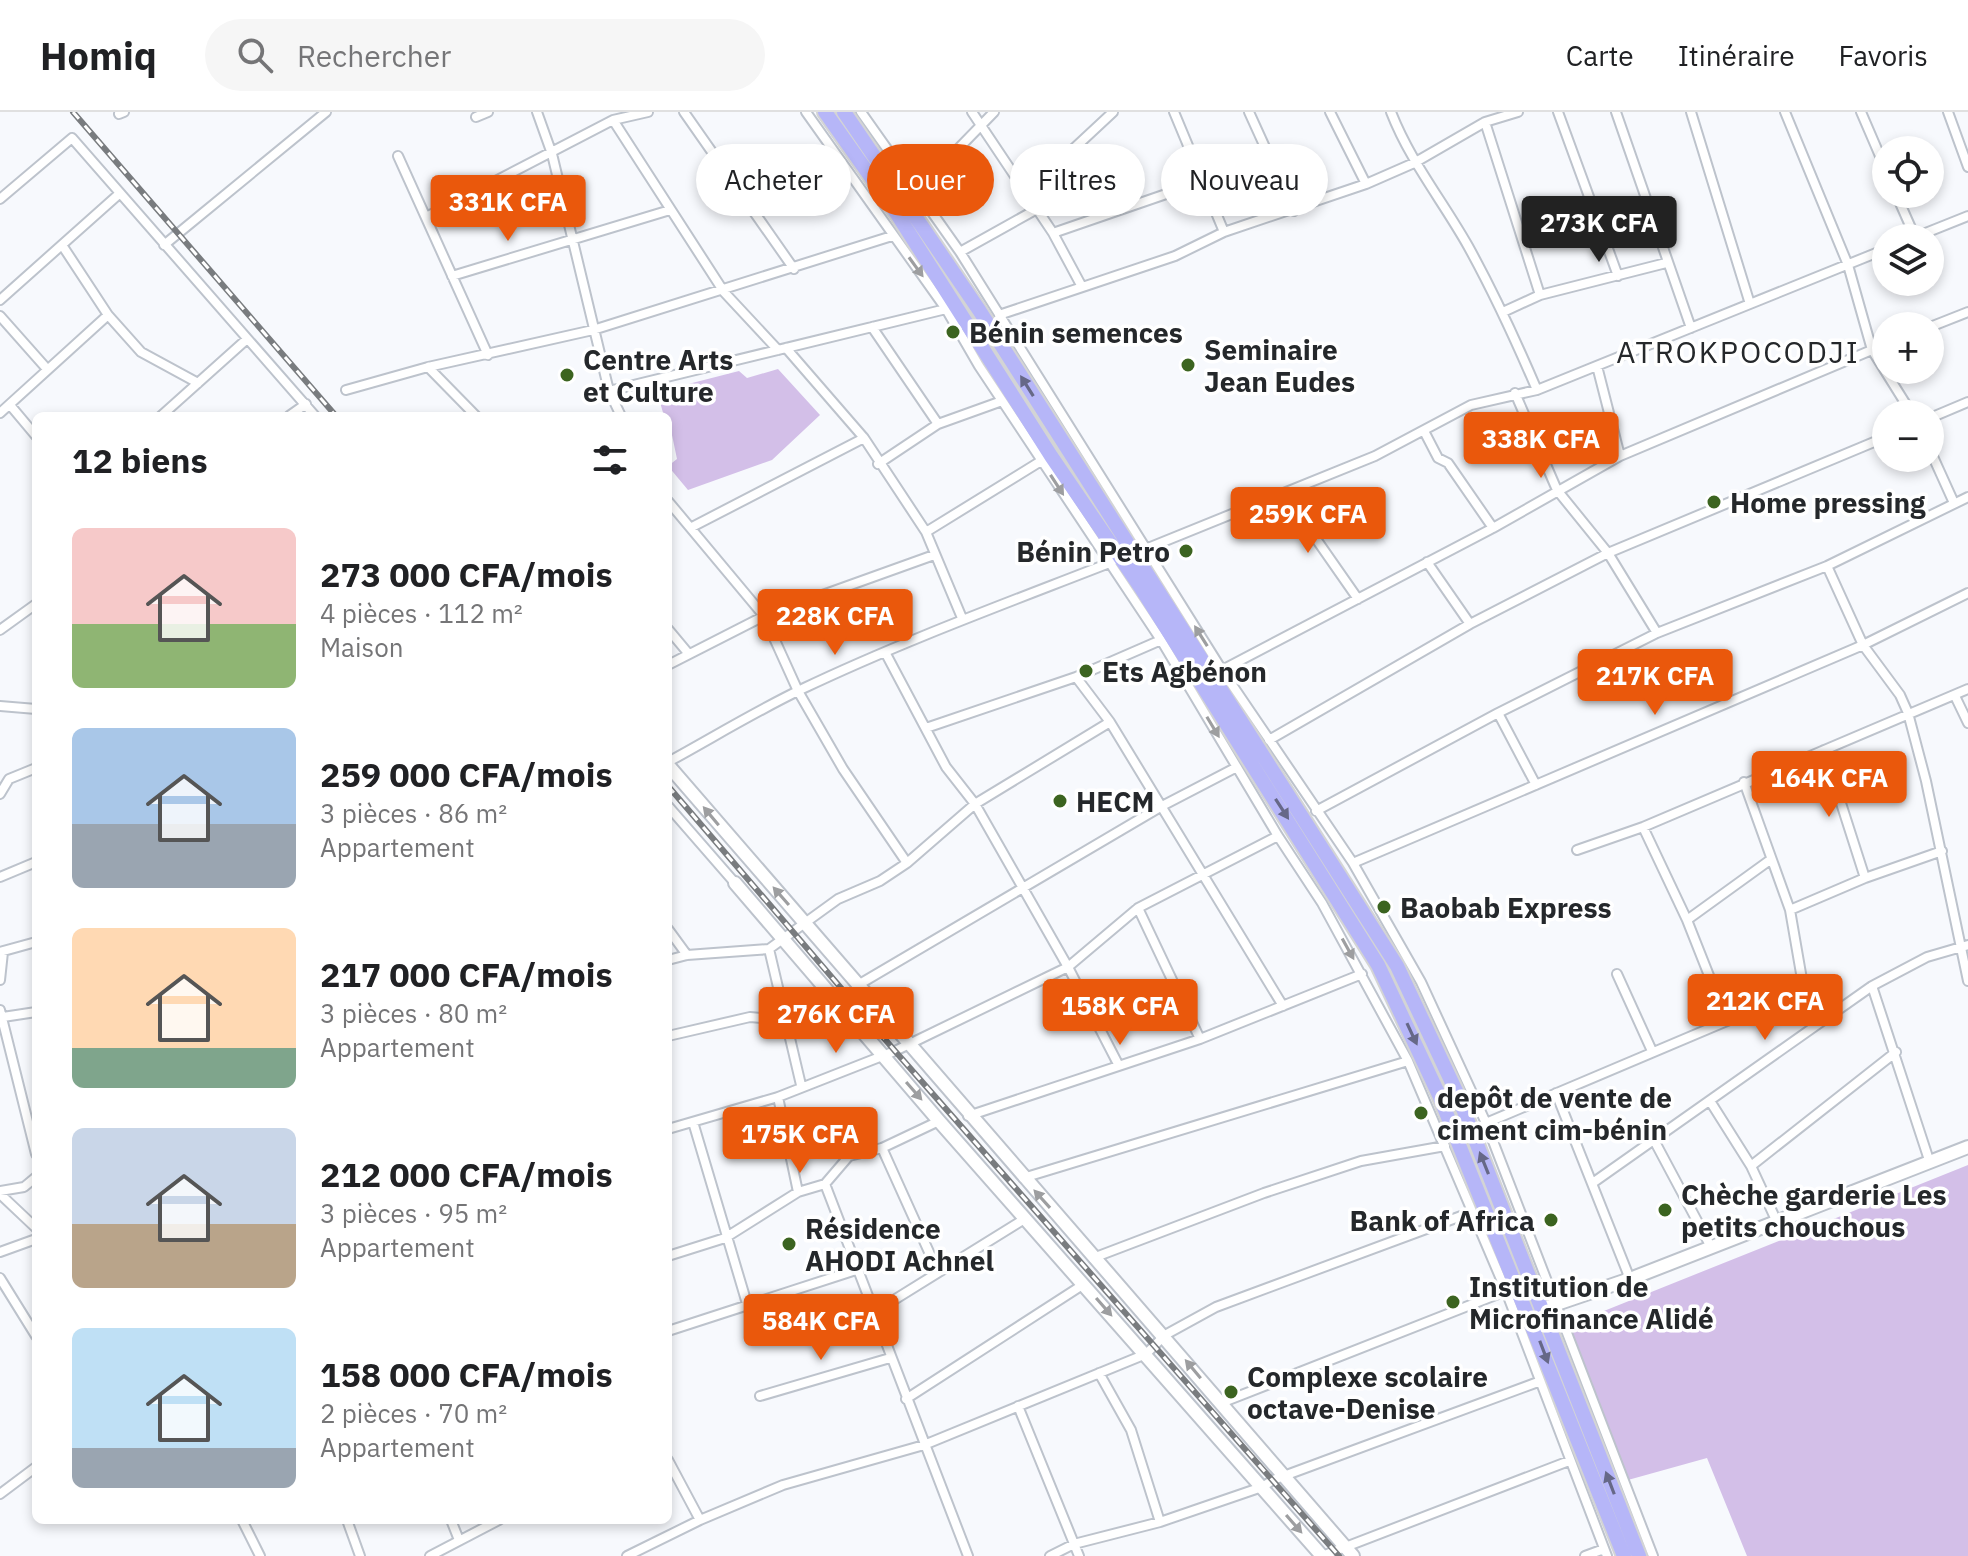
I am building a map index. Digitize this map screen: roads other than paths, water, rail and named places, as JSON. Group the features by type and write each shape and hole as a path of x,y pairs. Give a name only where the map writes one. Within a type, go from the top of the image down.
{"highway":[{"path":"825,112 897,214 1051,456 1127,556 1397,966 1456,1091 1549,1308 1639,1556"},
{"path":"844,112 979,310 1127,556 1341,900 1396,999 1514,1275 1624,1556"}],"main road":[{"path":"672,769 968,1116 1165,1335 1350,1552"},
{"path":"735,883 939,1121 1322,1556"},
{"path":"1549,1308 1968,1147"}],"street":[{"path":"164,245 326,112"},
{"path":"476,117 488,112"},
{"path":"537,112 552,154 609,391 619,412"},
{"path":"426,217 613,120 648,112"},
{"path":"684,112 794,269"},
{"path":"806,112 946,309 1041,461 1127,556 1222,670 1353,863 1421,982 1486,1123 1549,1308 1653,1556"},
{"path":"861,112 884,144"},
{"path":"972,112 1010,170"},
{"path":"963,144 994,112"},
{"path":"1079,144 1113,112"},
{"path":"1174,112 1186,144"},
{"path":"1249,112 1264,144"},
{"path":"1330,112 1366,184"},
{"path":"1391,112 1414,163 1467,244 1503,312 1537,390"},
{"path":"1328,198 1414,163 1485,122 1517,112"},
{"path":"1558,112 1618,276"},
{"path":"1616,112 1691,328"},
{"path":"1691,112 1750,304"},
{"path":"1222,670 1493,528 1620,456 1872,350 1848,265 1785,112"},
{"path":"1861,112 1872,138"},
{"path":"1948,112 1968,167"},
{"path":"613,120 724,292 782,349 864,438 878,464 926,532 962,618"},
{"path":"1485,122 1540,295"},
{"path":"0,199 72,138 312,412"},
{"path":"398,156 488,355"},
{"path":"0,300 119,194"},
{"path":"1053,233 1161,196"},
{"path":"452,276 670,210"},
{"path":"936,216 999,315 1127,556 1161,640 1278,836 1322,903 1408,1061 1506,1291 1538,1382 1606,1552 1585,1556"},
{"path":"960,252 1024,216"},
{"path":"1042,216 1081,285"},
{"path":"1217,216 1224,232"},
{"path":"999,315 1175,256 1224,232 1277,216"},
{"path":"1944,226 1968,216"},
{"path":"346,390 428,367 593,330 724,292 892,236"},
{"path":"62,245 108,315 148,358 198,383"},
{"path":"672,762 798,691 962,618 1127,556 1375,456 1471,405 1537,390 1872,255"},
{"path":"1503,312 1540,295 1666,263"},
{"path":"609,391 946,309"},
{"path":"1944,321 1968,312"},
{"path":"0,413 108,315"},
{"path":"0,316 47,369"},
{"path":"872,327 938,424"},
{"path":"165,412 247,339"},
{"path":"1597,366 1620,456"},
{"path":"428,367 472,412"},
{"path":"1515,393 1557,490 1608,553 1657,633"},
{"path":"878,464 938,424 1002,401"},
{"path":"1944,412 1968,402"},
{"path":"295,412 306,404"},
{"path":"10,405 32,431"},
{"path":"1424,431 1438,458 1448,463 1493,528"},
{"path":"692,527 864,438"},
{"path":"1269,740 1470,624 1608,553 1872,443"},
{"path":"926,532 1041,461"},
{"path":"1940,472 1954,503"},
{"path":"1284,493 1358,599"},
{"path":"1316,811 1498,713 1657,633 1827,566 1968,497"},
{"path":"672,505 764,616 798,691 843,769 907,863"},
{"path":"672,663 764,616 934,555"},
{"path":"1427,562 1470,624"},
{"path":"1827,566 1863,645 1900,695 1908,713 1942,851 1968,981"},
{"path":"1353,863 1863,645 1968,593"},
{"path":"0,630 32,607"},
{"path":"672,634 688,653"},
{"path":"926,728 1076,677 1161,640"},
{"path":"885,652 946,767 975,804 1068,967 1118,1064"},
{"path":"1076,677 1110,722 1283,1006"},
{"path":"1577,850 1643,827 1968,689"},
{"path":"1955,696 1968,723"},
{"path":"0,706 32,709"},
{"path":"1498,713 1536,785"},
{"path":"672,959 769,949 838,899 880,881 907,863 975,804 1110,722"},
{"path":"1824,750 1865,878"},
{"path":"858,985 1162,806 1237,767"},
{"path":"0,794 9,779 32,770"},
{"path":"1486,1123 1727,1021 1803,985 1790,910 1744,782"},
{"path":"672,811 735,883"},
{"path":"1643,827 1687,920 1727,1021"},
{"path":"672,1128 778,1097 801,1085 883,1055 1068,967 1138,908 1278,836"},
{"path":"1790,910 1865,878 1942,851"},
{"path":"1687,920 1770,860"},
{"path":"0,877 32,864"},
{"path":"1138,908 1200,1039"},
{"path":"672,934 687,955"},
{"path":"0,980 2,952 32,943"},
{"path":"1594,1182 1655,1142 1872,986 1915,962 1963,945"},
{"path":"769,949 801,1085"},
{"path":"968,1116 1200,1039 1362,974"},
{"path":"1617,974 1652,1051"},
{"path":"1872,986 1929,1160"},
{"path":"32,1012 1,1014 32,1138"},
{"path":"672,1035 750,1017 784,1020"},
{"path":"1751,1166 1896,1052"},
{"path":"1023,1178 1408,1061"},
{"path":"1556,1093 1594,1182 1630,1279"},
{"path":"778,1097 798,1192"},
{"path":"1710,1101 1751,1166 1776,1220"},
{"path":"672,1255 725,1238 798,1192 825,1184 849,1156 882,1148 939,1121"},
{"path":"693,1122 748,1307"},
{"path":"1655,1142 1711,1247"},
{"path":"1093,1258 1264,1193 1361,1161 1445,1146"},
{"path":"882,1148 938,1272"},
{"path":"0,1192 24,1187 32,1180"},
{"path":"825,1184 968,1556"},
{"path":"0,1192 32,1224"},
{"path":"627,1556 700,1520 783,1485 924,1445 1146,1354 1165,1335 1235,1299 1472,1212"},
{"path":"873,1313 1026,1218"},
{"path":"0,1252 32,1240"},
{"path":"672,1330 856,1270"},
{"path":"0,1278 32,1330"},
{"path":"906,1399 1084,1284"},
{"path":"1221,1403 1506,1291"},
{"path":"760,1396 890,1358"},
{"path":"1099,1373 1131,1430 1160,1522"},
{"path":"1050,1556 1074,1544 1160,1522 1262,1487 1286,1475 1538,1382"},
{"path":"1018,1406 1079,1556"},
{"path":"1322,1556 1350,1552 1569,1461"},
{"path":"672,1468 700,1520"},
{"path":"0,1494 32,1470"},
{"path":"244,1524 260,1556"},
{"path":"348,1524 360,1556"},
{"path":"453,1524 459,1540"},
{"path":"430,1556 491,1524"}],"railway":[{"path":"73,112 333,412"},
{"path":"672,791 895,1051 1339,1556"}],"place":[{"name":"Bénin semences","path":"953,332"},
{"name":"Seminaire Jean Eudes","path":"1188,365"},
{"name":"Centre Arts et Culture","path":"567,375"},
{"name":"Home pressing","path":"1714,502"},
{"name":"Bénin Petro","path":"1186,551"},
{"name":"Ets Agbénon","path":"1086,671"},
{"name":"HECM","path":"1060,801"},
{"name":"Baobab Express","path":"1384,907"},
{"name":"depôt de vente de ciment cim-bénin","path":"1421,1113"},
{"name":"Chèche garderie Les petits chouchous","path":"1665,1210"},
{"name":"Bank of Africa","path":"1551,1220"},
{"name":"Résidence AHODI Achnel","path":"789,1244"},
{"name":"Institution de Microfinance Alidé","path":"1453,1302"},
{"name":"Complexe scolaire octave-Denise","path":"1231,1392"}],"district":[{"name":"ATROKPOCODJI","path":"1738,351"}]}
